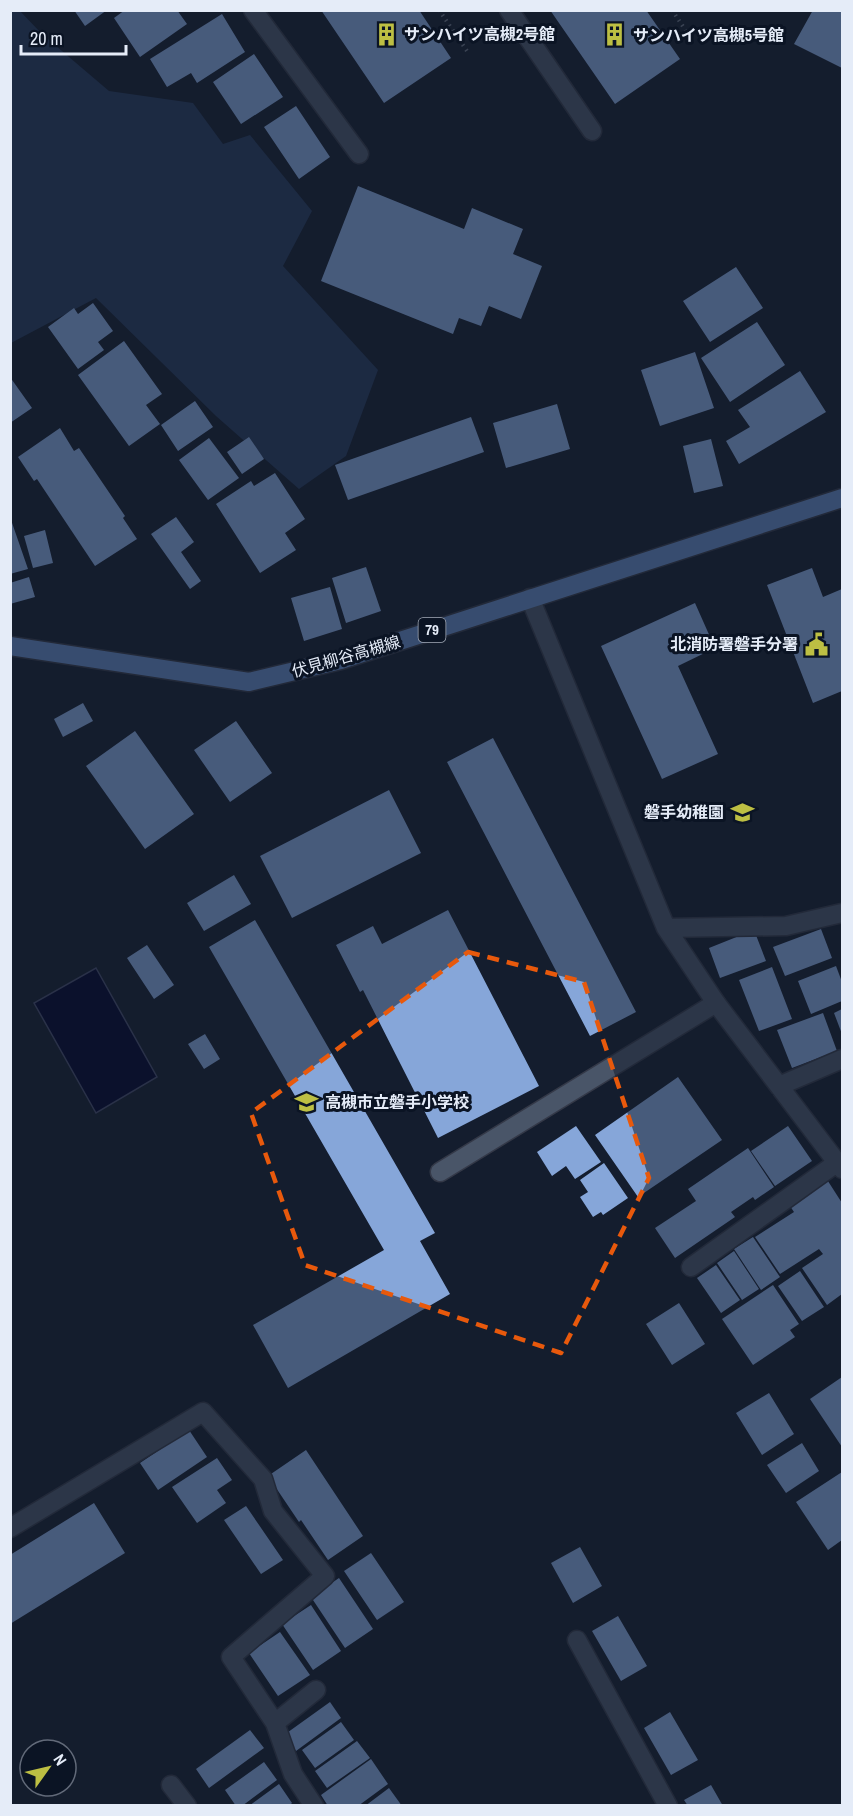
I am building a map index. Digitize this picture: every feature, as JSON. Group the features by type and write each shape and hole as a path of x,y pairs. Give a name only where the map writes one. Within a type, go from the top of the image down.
{"main road":[{"name":"伏見柳谷高槻線","path":"10,646 249,682 341,660 843,498"}],"street":[{"path":"253,10 359,154"},
{"path":"509,10 592,131"},
{"path":"530,598 666,928 716,1003 840,1166 691,1267"},
{"path":"666,928 786,926 843,913"},
{"path":"440,1172 716,1003"},
{"path":"779,1086 843,1059"},
{"path":"10,1528 202,1412 263,1479 273,1511 325,1576 231,1657 275,1723 293,1774 314,1806"},
{"path":"577,1640 668,1806"},
{"path":"275,1723 316,1690"},
{"path":"171,1785 187,1806"}],"path":[{"path":"439,10 469,54"},
{"path":"672,10 692,40"}],"highlighted area":[{"path":"468,952 584,982 649,1178 561,1353 305,1265 251,1113"}],"shaded area":[{"path":"19,10 42,34 109,91 193,103 223,144 250,135 312,211 283,266 378,370 346,456 299,489 216,416 96,298 11,343 10,11"},
{"path":"96,968 157,1077 96,1113 34,1003"}],"building":[{"path":"74,10 107,10 85,26"},
{"path":"125,10 177,10 187,24 140,57 114,18"},
{"name":"サンハイツ高槻2号館","path":"321,10 419,10 451,58 384,103"},
{"name":"サンハイツ高槻5号館","path":"550,10 646,10 680,59 615,104"},
{"path":"813,10 842,10 842,68 794,44"},
{"path":"222,14 245,52 197,83 191,73 167,87 150,59"},
{"path":"254,54 283,97 241,124 213,82"},
{"path":"296,106 330,157 299,179 264,127"},
{"path":"358,186 464,229 472,208 523,229 513,254 542,266 521,319 489,306 481,326 459,318 453,334 321,281"},
{"path":"736,267 763,308 710,342 683,301"},
{"path":"93,303 113,331 98,342 104,350 78,369 48,327 74,308 78,314"},
{"path":"757,322 785,365 730,402 701,358"},
{"path":"124,341 162,394 146,405 160,424 129,446 78,375"},
{"path":"695,352 714,408 660,426 641,370"},
{"path":"800,371 826,412 739,464 726,441 750,427 738,410"},
{"path":"10,377 32,408 10,423"},
{"path":"195,401 213,427 178,451 161,425"},
{"path":"557,404 570,449 506,468 493,423"},
{"path":"471,417 484,452 348,500 335,465"},
{"path":"60,428 74,451 79,448 125,516 123,518 137,539 95,566 37,479 34,481 18,457"},
{"path":"249,437 264,459 242,474 227,452"},
{"path":"209,438 239,478 208,500 179,460"},
{"path":"711,439 723,486 694,493 683,446"},
{"path":"275,473 305,519 285,533 296,550 260,573 216,504 251,481 254,486"},
{"path":"10,517 28,569 10,574"},
{"path":"176,517 194,542 181,552 201,581 190,589 151,534"},
{"path":"45,530 53,563 33,568 24,536"},
{"path":"366,567 381,611 346,623 332,578"},
{"name":"北消防署磐手分署","path":"812,568 823,597 842,589 842,691 813,703 767,585"},
{"path":"29,577 35,597 10,604 10,583"},
{"path":"330,587 342,629 304,641 291,598"},
{"path":"695,603 715,648 678,666 718,754 662,779 601,646"},
{"path":"83,703 93,721 63,737 54,719"},
{"path":"236,721 272,773 230,802 194,750"},
{"path":"135,731 194,814 145,849 86,766"},
{"path":"493,738 636,1012 590,1036 447,762"},
{"path":"389,790 421,853 292,918 260,856"},
{"path":"234,875 251,904 204,931 187,903"},
{"path":"448,910 539,1086 438,1138 363,990 360,992 336,945 373,926 382,944"},
{"path":"255,920 435,1233 420,1241 450,1294 288,1388 253,1325 384,1250 209,947"},
{"path":"821,929 832,958 785,976 773,947"},
{"path":"754,930 766,961 720,978 709,948"},
{"path":"147,945 174,985 154,999 127,958"},
{"path":"836,966 842,982 842,1001 811,1014 798,981"},
{"path":"772,967 792,1019 759,1031 739,980"},
{"path":"842,1009 842,1034 834,1013"},
{"path":"823,1013 837,1051 792,1068 777,1030"},
{"path":"205,1034 220,1059 204,1069 188,1044"},
{"path":"678,1077 722,1140 638,1197 595,1135"},
{"path":"576,1126 601,1162 575,1179 566,1166 552,1176 537,1152"},
{"path":"788,1126 812,1161 775,1186 751,1151"},
{"path":"748,1148 774,1187 755,1200 753,1197 731,1212 735,1217 675,1258 655,1228 696,1201 688,1189"},
{"path":"604,1163 628,1198 603,1215 601,1212 593,1217 580,1197 588,1192 580,1180"},
{"path":"826,1178 842,1203 842,1294 827,1305 802,1268 823,1254 819,1249 780,1274 755,1237 794,1212 788,1203"},
{"path":"753,1237 780,1277 761,1290 734,1249"},
{"path":"734,1251 759,1289 742,1300 717,1263"},
{"path":"716,1265 740,1300 721,1313 697,1278"},
{"path":"800,1271 824,1307 802,1321 778,1286"},
{"path":"773,1285 799,1324 790,1330 795,1337 753,1365 722,1319"},
{"path":"679,1303 705,1344 672,1365 646,1324"},
{"path":"842,1377 842,1447 810,1399"},
{"path":"769,1393 794,1434 762,1455 736,1413"},
{"path":"189,1430 207,1457 158,1490 140,1463"},
{"path":"802,1443 819,1471 786,1493 767,1465"},
{"path":"306,1450 363,1536 328,1560 268,1476"},
{"path":"217,1458 232,1480 217,1490 226,1503 197,1523 172,1487"},
{"path":"842,1472 842,1540 828,1550 796,1502"},
{"path":"94,1503 125,1553 10,1624 10,1555"},
{"path":"246,1506 283,1560 261,1574 224,1520"},
{"path":"580,1547 602,1586 573,1603 551,1563"},
{"path":"371,1553 404,1602 377,1620 344,1571"},
{"path":"339,1578 373,1629 345,1648 311,1597"},
{"path":"311,1605 341,1651 313,1670 282,1624"},
{"path":"618,1616 647,1666 621,1681 592,1631"},
{"path":"280,1632 310,1675 278,1696 249,1653"},
{"path":"330,1702 341,1718 296,1751 284,1735"},
{"path":"670,1712 698,1760 671,1775 644,1728"},
{"path":"341,1722 354,1740 315,1768 302,1750"},
{"path":"250,1730 264,1748 209,1788 196,1769"},
{"path":"357,1741 370,1758 327,1788 315,1771"},
{"path":"371,1759 388,1784 358,1806 328,1806 321,1795"},
{"path":"264,1762 277,1780 242,1806 236,1806 225,1790"},
{"path":"279,1784 292,1803 289,1806 249,1806"},
{"path":"711,1785 723,1806 688,1806 684,1800"},
{"path":"389,1788 402,1806 365,1806"}],"place":[{"name":"サンハイツ高槻2号館","path":"386,34"},
{"name":"サンハイツ高槻5号館","path":"615,35"},
{"name":"北消防署磐手分署","path":"816,644"},
{"name":"磐手幼稚園","path":"742,812"},
{"name":"高槻市立磐手小学校","path":"307,1102"}]}
